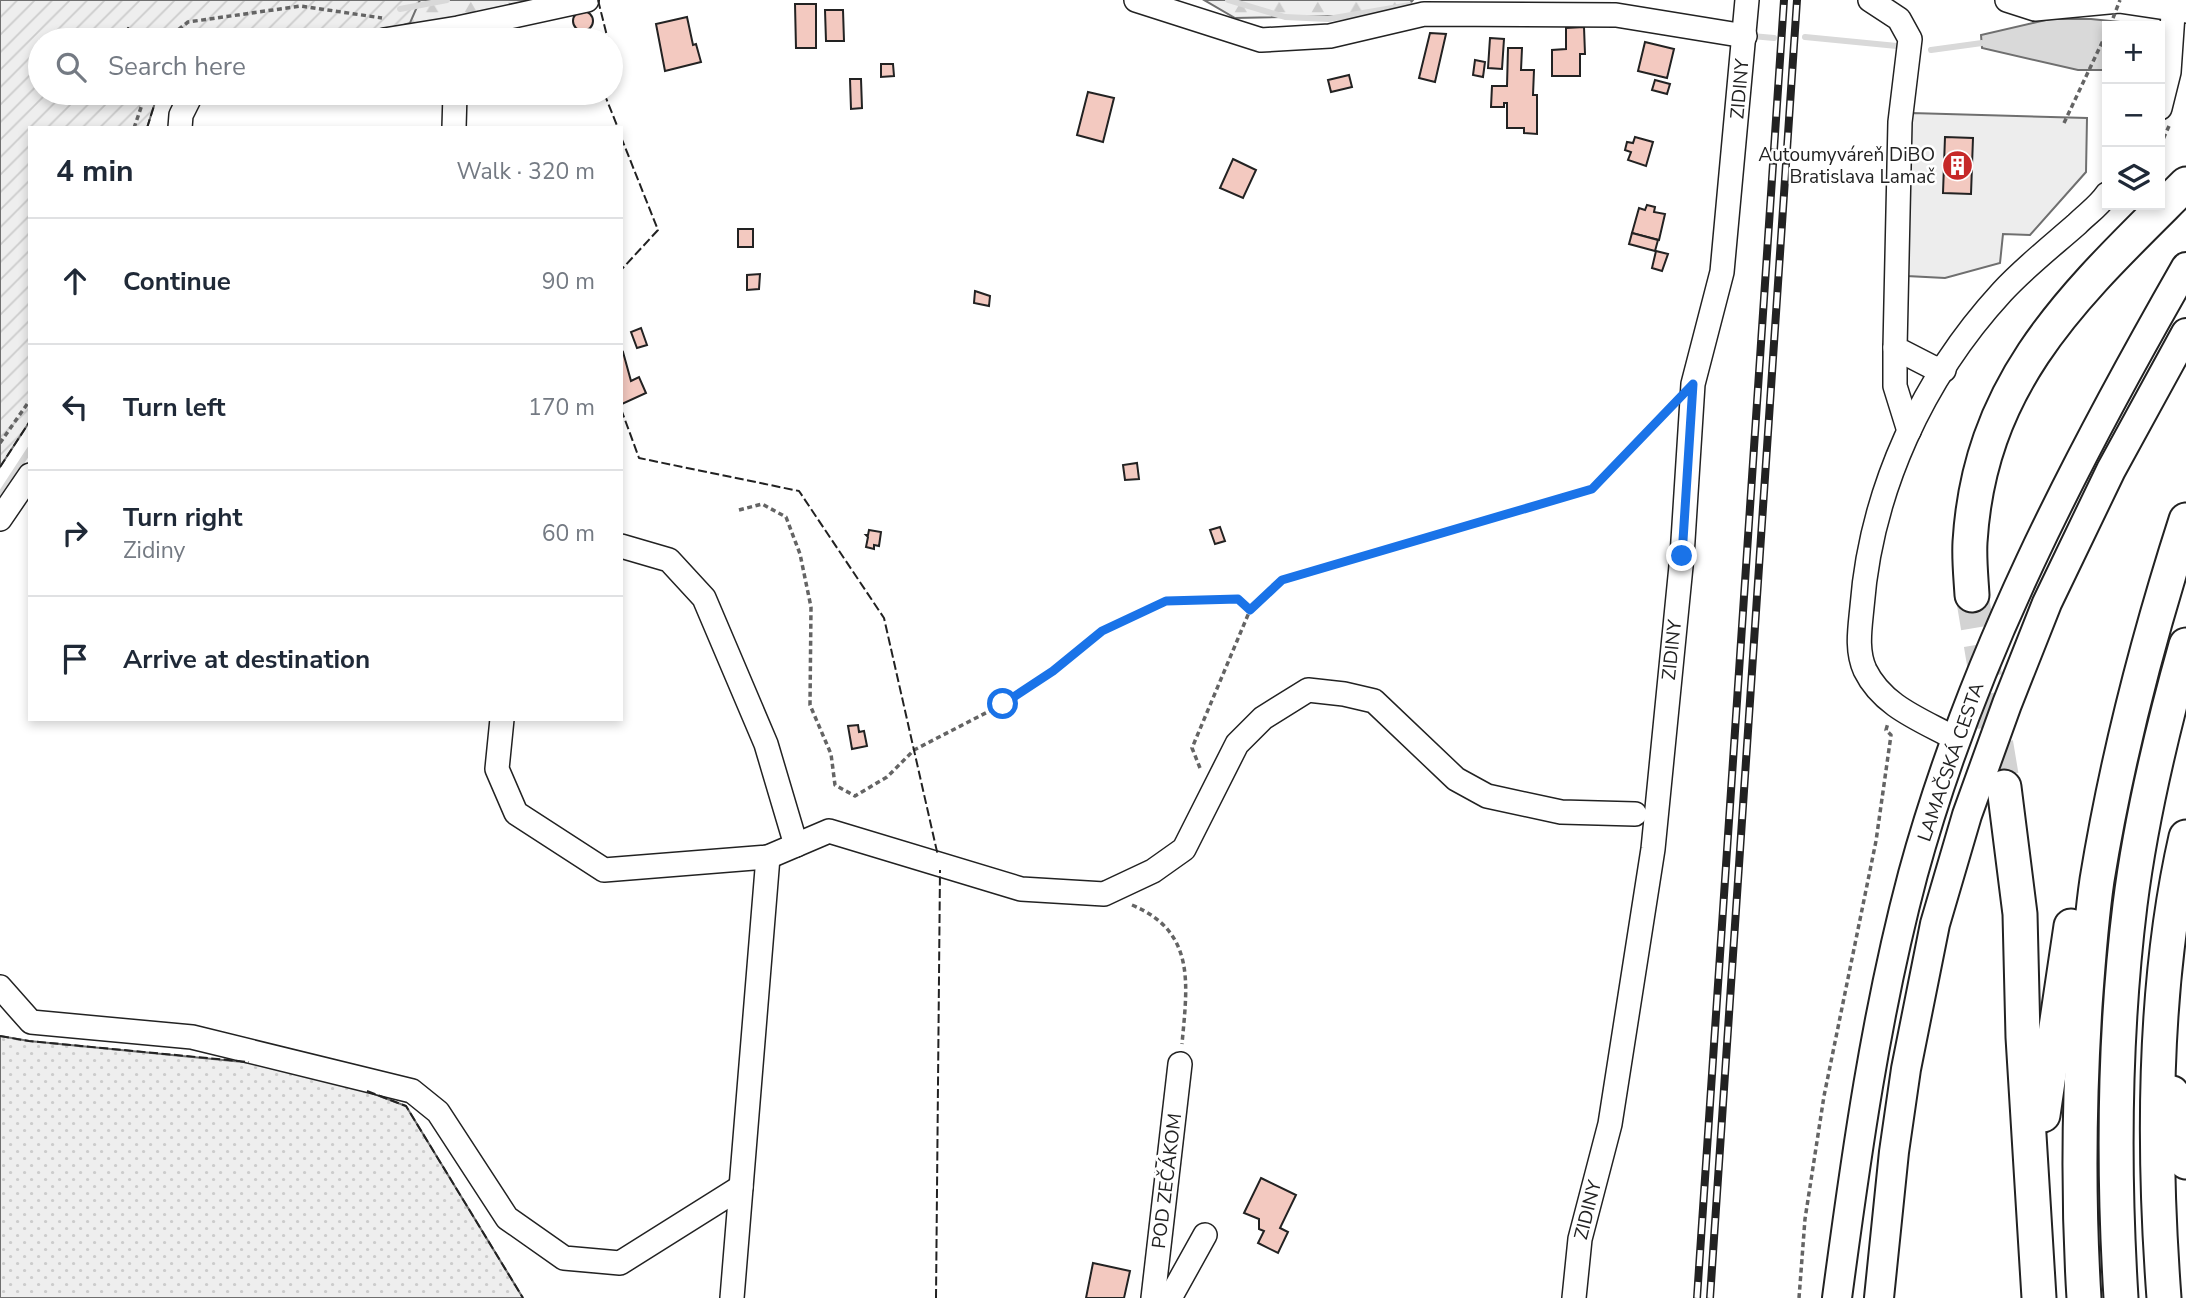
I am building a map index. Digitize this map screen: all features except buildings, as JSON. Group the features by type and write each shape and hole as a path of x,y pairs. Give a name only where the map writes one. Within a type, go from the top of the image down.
{"highway":[{"path":"1972,595 1970,543 1975,501 1987,448 2009,395 2031,356 2058,317 2186,184"},
{"path":"2084,1298 2080,1122 2087,985 2097,882 2134,695 2155,615 2186,520"},
{"path":"2121,1298 2117,1120 2121,1011 2130,904 2154,774 2186,645"},
{"path":"2004,786 2020,914 2023,1037 2039,1298"},
{"path":"2164,1298 2158,1141 2161,1021 2170,936 2186,837"},
{"path":"2035,1230 2044,1098 2073,919 2097,882"},
{"path":"2161,1021 2186,1162"}],"main road":[{"name":"LAMAČSKÁ CESTA","path":"1838,1298 1853,1177 1883,999 1913,873 1956,739 2000,623 2077,463 2186,267"},
{"name":"LAMAČSKÁ CESTA","path":"1883,1292 1894,1152 1906,1069 1935,924 1967,815 2015,681 2047,603 2110,470 2186,333"}],"street":[{"path":"481,28 587,0"},
{"path":"1136,0 1261,40 1330,36 1424,14 1616,15 1745,36"},
{"name":"ZIDINY","path":"1574,1298 1580,1238 1610,1124 1653,849 1682,556 1693,384 1722,272 1747,0"},
{"path":"1870,0 1899,19 1910,39 1900,122 1895,348 1895,386 1909,431"},
{"path":"2007,0 2035,9 2119,1 2178,7 2165,88"},
{"path":"180,126 181,115 186,105"},
{"path":"454,126 455,105"},
{"path":"1956,739 1894,705 1879,692 1864,667 1859,644 1863,589 1875,526 1889,479 1924,399 1974,325 2004,290 2102,201"},
{"path":"1895,348 1932,367 1944,370"},
{"path":"0,519 28,478"},
{"path":"623,547 669,560 704,598 766,744 796,845"},
{"path":"502,721 497,768 516,813 604,870 768,857 829,831 1021,889 1104,894 1153,871 1184,849 1237,744 1263,718 1308,690 1374,701 1456,779 1487,796 1561,812 1635,814"},
{"path":"732,1298 768,857"},
{"path":"0,987 31,1022 192,1037 412,1091 438,1112 507,1218 564,1258 620,1264 741,1187"},
{"name":"POD ZEČÁKOM","path":"1153,1298 1180,1064"},
{"path":"1170,1298 1205,1235"}],"path":[{"path":"2112,21 2120,0"},
{"path":"180,28 188,22 301,6 379,28"},
{"path":"2064,123 2102,43"},
{"path":"135,126 142,105"},
{"path":"1212,795 1192,748 1250,610 1282,580 1592,489 1693,384"},
{"path":"0,443 28,403"},
{"path":"739,510 762,504 786,517 800,554 811,607 810,705 831,754 835,785 855,796 887,777 914,750 1013,698 1053,671 1102,631 1166,601 1238,599 1250,610"},
{"path":"1799,1298 1805,1219 1824,1096 1876,841 1891,735 1886,730 1894,705"},
{"path":"1104,894 1147,911 1177,940 1184,961 1186,994 1180,1064"}],"green space":[{"path":"0,0 420,0 410,23 394,28 28,28 28,105 154,105 148,126 28,126 28,424 0,467"},
{"path":"359,0 557,0 394,28"},
{"path":"1204,0 1413,0 1400,15 1235,18"},
{"path":"0,1036 305,1068 406,1106 523,1298 0,1298"}],"shaded area":[{"path":"2050,19 2110,21 2102,21 2102,70 2078,70 1982,48 1981,35"},
{"path":"1911,113 2087,118 2086,172 2030,235 2003,234 2000,263 1945,278 1907,276"}],"waterway":[{"path":"400,9 447,0"},
{"path":"1228,0 1285,17 1328,19 1410,5"},
{"path":"1752,36 1774,38"},
{"path":"1805,37 1897,46"},
{"path":"1931,50 1982,43"},
{"path":"0,495 28,452"}],"tunnel":[{"path":"1972,595 2004,787"}],"railway":[{"path":"1697,1298 1784,0"},
{"path":"1710,1298 1797,0"}],"fence":[{"path":"598,0 605,28"},
{"path":"148,126 154,105"},
{"path":"609,105 617,126"},
{"path":"623,142 658,230 623,268"},
{"path":"623,414 639,458 799,491 884,618 938,856"},
{"path":"0,467 28,424"},
{"path":"936,1298 940,870"},
{"path":"0,1036 249,1062"},
{"path":"367,1091 406,1106 523,1298"}],"place":[{"name":"Autoumyváreň DiBO Bratislava Lamač","path":"1958,166"}],"route":[{"path":"1003,704 1053,671 1102,631 1166,601 1238,599 1250,610 1282,580 1592,489 1693,384 1682,556"}]}
